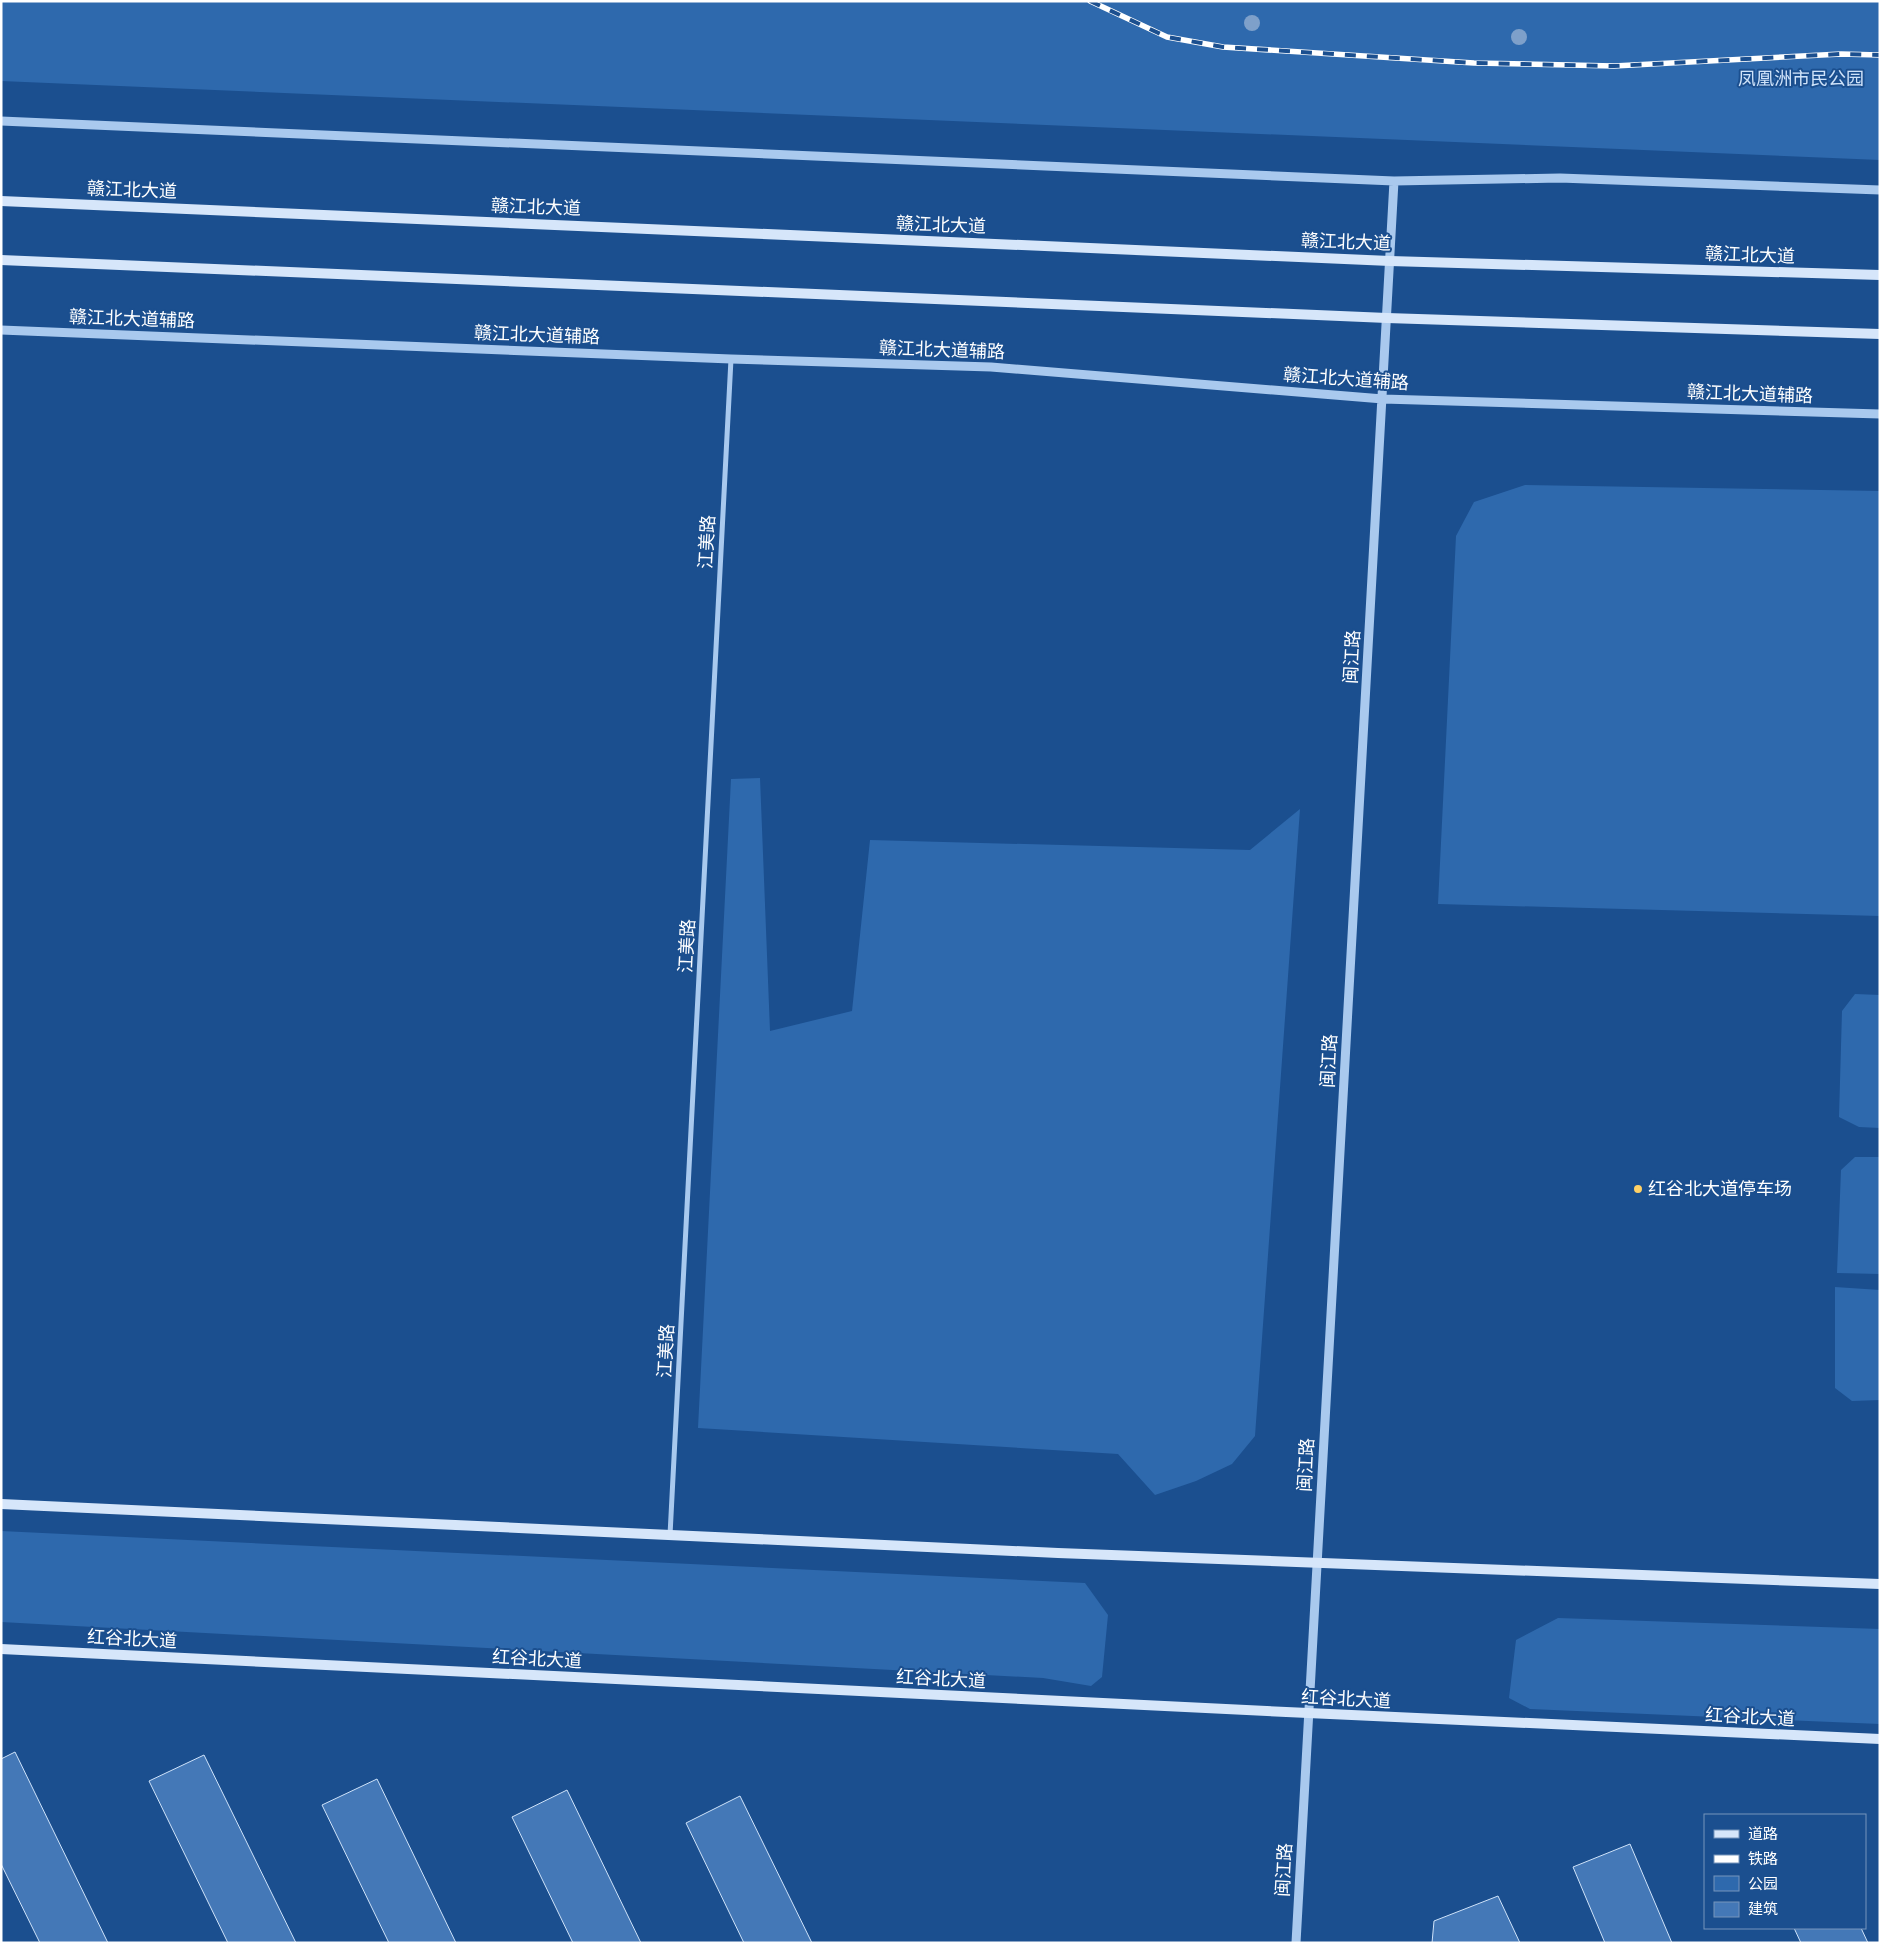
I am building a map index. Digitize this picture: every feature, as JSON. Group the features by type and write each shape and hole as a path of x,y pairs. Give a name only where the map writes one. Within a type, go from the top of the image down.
{"main road":[{"name":"赣江北大道","path":"1,201 1390,261 1880,275"},
{"path":"1,260 1387,318 1880,334"},
{"path":"1,1504 1317,1563 1880,1584"},
{"name":"红谷北大道","path":"1,1649 1880,1739"}],"street":[{"path":"1,121 1394,181 1560,178 1880,190"},
{"name":"闽江路","path":"1296,1943 1394,181"},
{"name":"赣江北大道辅路","path":"1,330 731,359 991,367 1383,399 1880,414"},
{"name":"江美路","path":"670,1535 731,359"}],"green space":[{"name":"凤凰洲市民公园","path":"1,1 1880,1 1880,160 1,81"},
{"path":"1525,485 1880,491 1880,916 1438,904 1456,536 1474,502"},
{"path":"760,778 770,1031 852,1011 870,840 1250,850 1300,809 1255,1436 1232,1464 1196,1481 1155,1495 1118,1454 698,1428 731,779"},
{"path":"1855,994 1880,995 1880,1128 1859,1127 1839,1117 1842,1011"},
{"path":"1855,1157 1880,1157 1880,1274 1837,1273 1841,1170"},
{"path":"1835,1287 1880,1290 1880,1400 1852,1401 1835,1388"},
{"path":"1,1531 1085,1583 1108,1615 1102,1677 1091,1686 1043,1678 1,1622"},
{"path":"1558,1618 1880,1629 1880,1724 1530,1709 1509,1698 1516,1640"}],"building":[{"path":"15,1752 108,1943 40,1943 1,1864 1,1759"},
{"path":"204,1755 296,1943 228,1943 149,1781"},
{"path":"377,1779 456,1943 389,1943 322,1805"},
{"path":"567,1790 641,1943 573,1943 512,1817"},
{"path":"740,1796 812,1943 744,1943 686,1823"},
{"path":"1630,1844 1672,1943 1605,1943 1573,1867"},
{"path":"1498,1896 1520,1943 1432,1943 1434,1921"},
{"path":"1794,1929 1861,1929 1868,1943 1801,1943"}],"railway":[{"path":"1090,1 1167,37 1223,47 1474,63 1614,66 1841,54 1880,55"}],"place":[{"name":"红谷北大道停车场","path":"1638,1189"}]}
